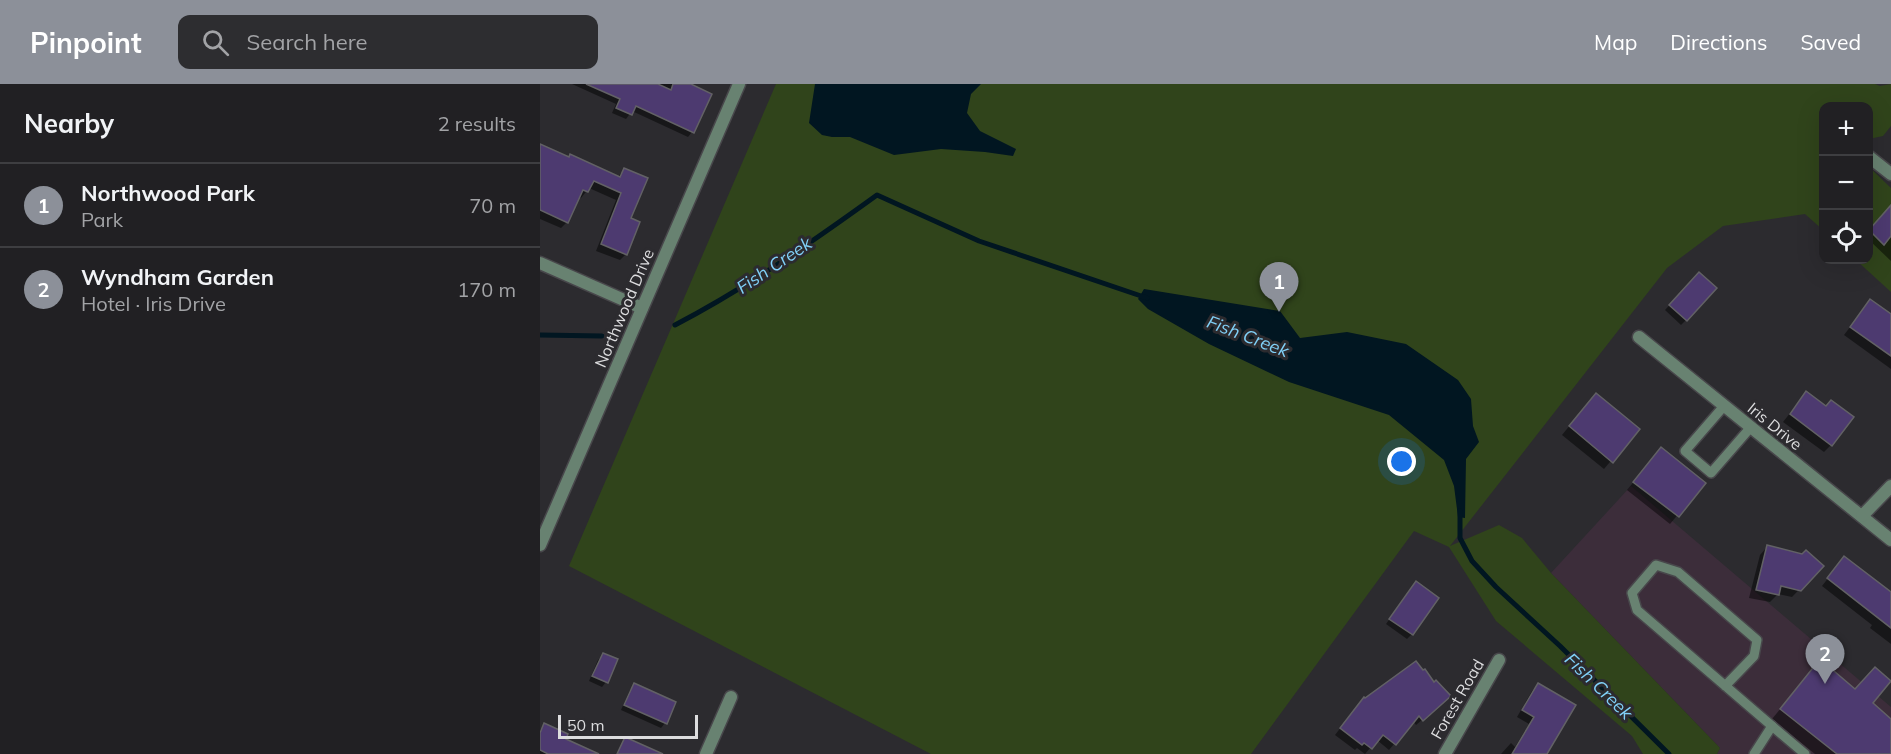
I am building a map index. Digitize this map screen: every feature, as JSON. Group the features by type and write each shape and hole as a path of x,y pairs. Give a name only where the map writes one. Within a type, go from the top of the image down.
{"street":[{"name":"Northwood Drive","path":"540,545 739,84"},
{"path":"1873,159 1891,174"},
{"path":"540,263 642,308"},
{"name":"Iris Drive","path":"1639,337 1891,540"},
{"path":"1862,516 1891,486"},
{"name":"Forest Road","path":"1445,754 1499,660"},
{"path":"706,754 731,697"}],"lane":[{"path":"1724,406 1685,451 1712,473 1751,427"},
{"path":"1725,686 1754,656 1757,640 1678,572 1656,565 1632,593 1636,610 1725,686 1805,754"},
{"path":"1754,754 1772,726"}],"shaded area":[{"path":"1631,486 1891,707 1891,754 1717,754 1720,748 1551,573"}],"green space":[{"path":"776,84 1875,84 1880,86 1891,84 1891,126 1883,136 1873,138 1873,102 1819,102 1819,226 1805,214 1723,226 1667,268 1450,546 1499,525 1522,538 1551,573 1720,748 1717,754 1643,754 1632,736 1496,621 1449,547 1414,531 1251,754 931,754 569,566"},
{"path":"1873,171 1891,188 1891,292 1860,264 1873,264"}],"water":[{"path":"815,84 981,84 971,94 967,113 980,131 1016,149 1013,156 941,149 894,155 850,137 822,135 809,123"},
{"path":"1144,289 1280,311 1300,338 1347,332 1406,344 1458,380 1471,399 1473,426 1479,442 1466,459 1465,518 1458,517 1454,486 1444,460 1389,415 1289,382 1209,344 1148,309 1138,299"}],"building":[{"path":"586,84 658,84 671,90 673,84 691,84 712,94 694,133 636,106 632,115 616,108 620,99"},
{"path":"540,144 569,157 570,154 620,177 624,168 648,178 631,218 640,222 627,255 601,244 621,193 594,181 588,192 583,190 568,223 540,210"},
{"path":"1891,205 1891,236 1884,245 1873,234 1873,225"},
{"path":"1699,272 1717,288 1687,321 1669,305"},
{"path":"1870,299 1891,314 1891,356 1850,327"},
{"path":"1806,391 1826,406 1831,400 1854,417 1832,446 1790,414"},
{"path":"1596,393 1640,429 1613,463 1569,426"},
{"path":"1661,447 1706,483 1679,517 1633,482"},
{"path":"1767,545 1802,554 1806,550 1824,566 1801,591 1781,586 1779,595 1756,590"},
{"path":"1844,556 1891,592 1891,628 1827,578"},
{"path":"1416,581 1439,598 1413,635 1389,619"},
{"path":"603,653 618,659 608,683 592,676"},
{"path":"1820,659 1855,689 1875,667 1891,681 1873,703 1891,719 1891,754 1837,754 1780,709"},
{"path":"1416,661 1434,682 1436,680 1451,696 1423,721 1419,716 1396,745 1383,735 1372,749 1364,743 1362,745 1340,728 1364,697"},
{"path":"634,683 676,702 667,724 624,705"},
{"path":"1538,683 1576,705 1547,754 1512,754 1534,717 1522,710"},
{"path":"544,723 568,734 566,739 599,754 548,754 540,750 540,733"},
{"path":"625,737 663,754 617,754"}],"waterway":[{"name":"Fish Creek","path":"675,325 778,264 877,195 979,241 1147,298"},
{"name":"Fish Creek","path":"540,335 602,336"},
{"name":"Fish Creek","path":"1460,511 1460,538 1472,561 1669,754"}],"place":[{"name":"Northwood Park","path":"1279,312"},
{"name":"Wyndham Garden","path":"1825,684"}]}
